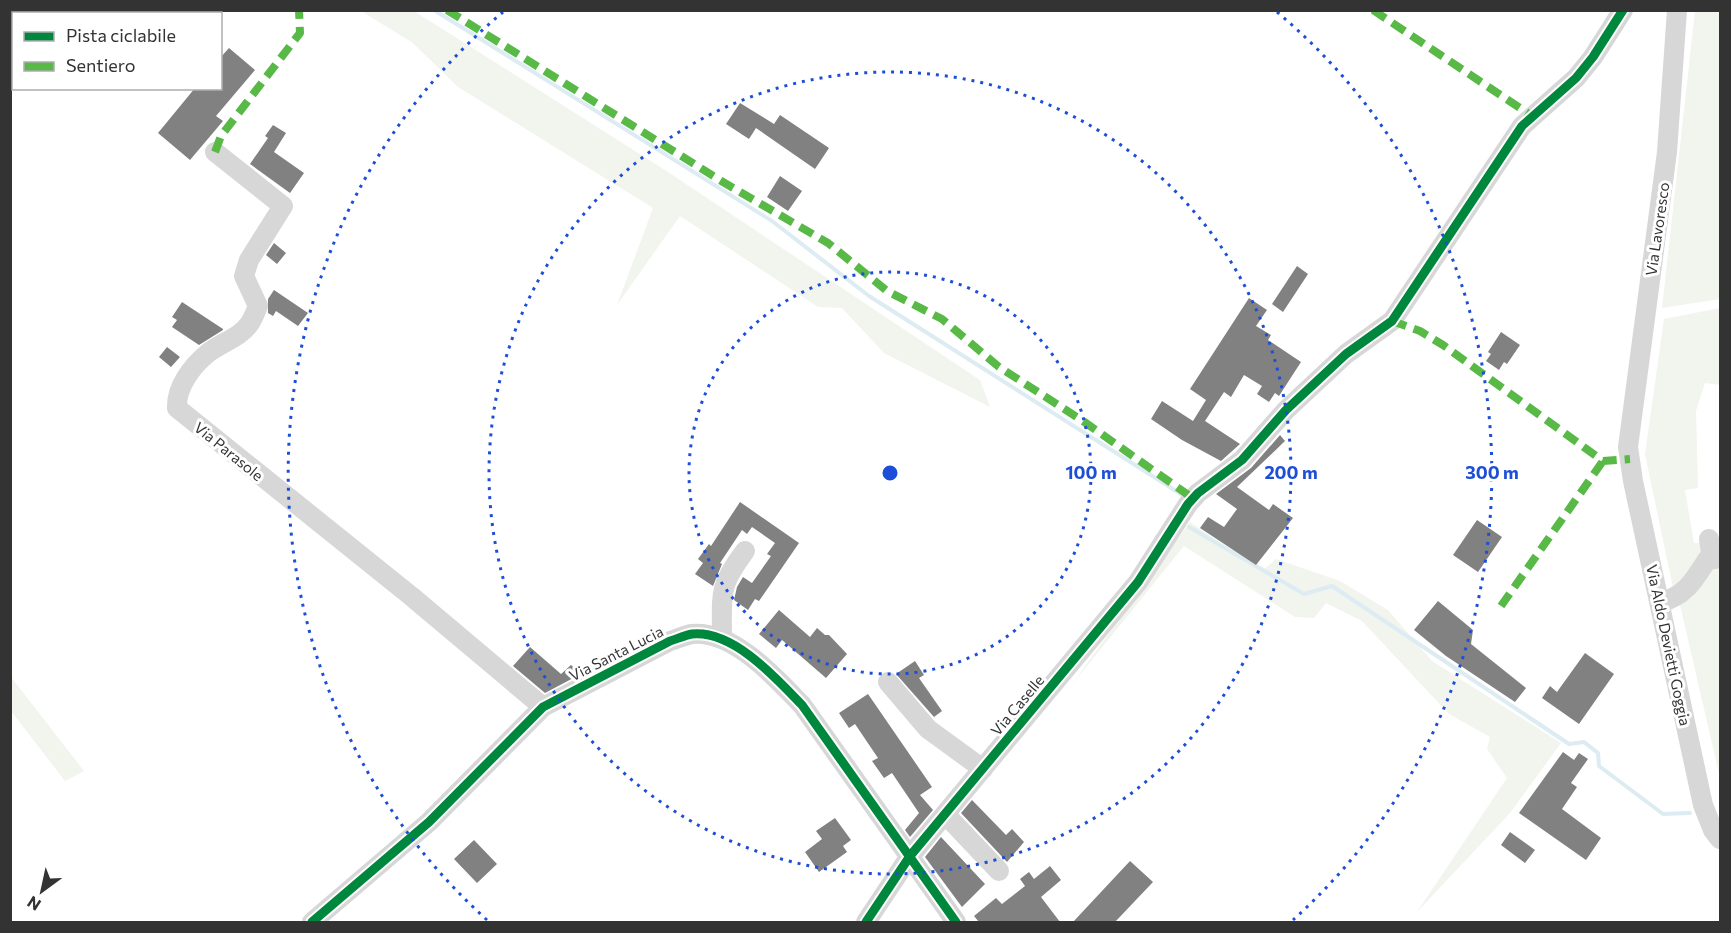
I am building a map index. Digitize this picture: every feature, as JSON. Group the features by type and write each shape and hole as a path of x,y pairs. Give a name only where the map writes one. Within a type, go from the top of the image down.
{"street":[{"name":"Via Caselle","path":"866,922 910,856 1138,582 1188,504 1198,493 1242,460 1286,410 1346,354 1392,321 1522,126 1576,78 1593,57 1623,10"},
{"name":"Via Lavoresco","path":"1628,447 1667,152 1677,10"},
{"name":"Via Parasole","path":"215,152 283,206 249,260 244,276 258,306 250,324 230,341 208,353 187,376 176,395 177,408 402,589 543,707"},
{"name":"Via Aldo Devietti Goggia","path":"1628,447 1633,481 1703,805 1713,830 1720,839"},
{"path":"1660,603 1678,597 1688,589 1707,560 1716,559 1709,539"},
{"path":"745,551 731,570 722,588 722,637 773,674 802,705 956,922"},
{"name":"Via Santa Lucia","path":"324,919 429,822 543,707 670,641 692,634 722,637"},
{"path":"888,682 928,729 983,769"},
{"path":"945,814 999,871"}],"shaded area":[{"path":"361,11 414,11 665,170 980,380 990,407 884,353 842,308 818,307 680,216 617,305 653,208 458,87 413,43"},
{"path":"1695,11 1720,11 1720,299 1662,308"},
{"path":"1720,308 1720,385 1705,383 1696,411 1698,488 1685,490 1694,543 1703,543 1705,553 1679,586 1673,588 1645,454 1664,319"},
{"path":"1190,522 1262,571 1276,559 1340,581 1388,610 1432,661 1561,743 1510,813 1417,912 1507,778 1487,749 1490,737 1449,714 1362,621 1326,603 1314,618 1295,617 1184,546 1070,687"},
{"path":"1720,563 1720,778 1680,605 1693,597 1713,566"},
{"path":"10,677 84,771 65,781 11,711"}],"building":[{"path":"229,48 255,70 216,116 223,121 190,160 158,133 193,90 222,90 222,56"},
{"path":"740,103 774,124 780,115 829,148 815,169 756,128 749,139 726,124"},
{"path":"273,125 286,133 274,152 304,173 290,193 250,164 268,138 265,136"},
{"path":"780,176 802,191 788,211 767,197"},
{"path":"274,243 286,253 277,264 266,255"},
{"path":"1297,266 1308,274 1283,312 1272,304"},
{"path":"274,290 308,313 298,326 276,311 273,316 268,313 268,299"},
{"path":"1249,298 1267,310 1256,326 1271,335 1268,340 1301,362 1279,396 1275,393 1269,402 1257,394 1262,386 1244,375 1231,397 1224,392 1205,421 1240,444 1221,461 1182,440 1151,419 1162,401 1193,421 1206,400 1190,389"},
{"path":"182,302 223,330 199,345 172,327 177,320 172,317"},
{"path":"1501,332 1520,345 1507,364 1504,362 1499,370 1486,361 1491,354 1488,352"},
{"path":"167,347 180,357 171,367 159,357"},
{"path":"1280,435 1285,441 1237,487 1269,510 1273,504 1293,518 1256,565 1200,528 1208,517 1224,527 1237,509 1216,494 1251,468"},
{"path":"740,502 799,543 759,601 755,599 748,610 734,600 737,587 743,577 752,583 771,556 767,554 775,543 752,527 747,534 742,530 720,563 722,564 713,586 695,574 703,563 698,559 709,544 711,546"},
{"path":"1477,520 1502,537 1478,572 1453,555"},
{"path":"1438,601 1473,630 1471,644 1526,688 1515,702 1446,656 1414,630"},
{"path":"779,610 810,637 817,628 825,635 829,635 847,654 826,678 782,640 776,648 759,634"},
{"path":"530,647 561,674 571,665 581,674 545,693 513,666"},
{"path":"1585,653 1614,674 1579,724 1542,698 1550,686 1557,692"},
{"path":"915,661 924,675 919,678 942,711 934,717 896,674"},
{"path":"868,694 932,787 920,795 933,810 910,837 905,830 919,813 892,773 884,778 872,761 878,758 855,724 849,728 839,713"},
{"path":"1563,752 1574,760 1579,753 1588,759 1571,783 1577,787 1562,809 1601,838 1586,860 1519,813"},
{"path":"972,800 1006,835 1012,829 1024,842 1007,862 961,813"},
{"path":"835,818 851,840 843,846 847,852 819,872 805,852 822,839 816,831"},
{"path":"1510,832 1535,850 1525,863 1501,845"},
{"path":"941,837 985,884 962,907 925,857"},
{"path":"474,840 497,864 477,883 454,859"},
{"path":"1130,861 1153,882 1115,922 1073,922"},
{"path":"1050,866 1061,880 1041,897 1060,922 979,922 974,916 996,898 1002,904 1025,886 1020,879 1029,872 1034,879"}],"waterway":[{"path":"434,10 772,221 869,296 1187,498"},
{"path":"1189,527 1304,594 1332,586 1569,744 1584,742 1598,753 1599,766 1663,814 1690,813"}],"marked path":[{"path":"215,152 221,136 300,33 299,10"},
{"path":"447,10 723,182 828,243 887,291 942,319 999,367 1083,421 1194,499"},
{"path":"1373,10 1532,116"},
{"path":"1392,321 1420,331 1443,345 1603,461 1630,459"},
{"path":"1501,606 1603,461"}],"cycle path":[{"path":"866,922 910,856 1138,582 1188,504 1198,493 1242,460 1286,410 1346,354 1392,321 1522,126 1576,78 1593,57 1623,10"},
{"path":"312,922 429,822 543,707 670,641 692,634 723,639 738,647 766,669 802,705 956,922"}]}
